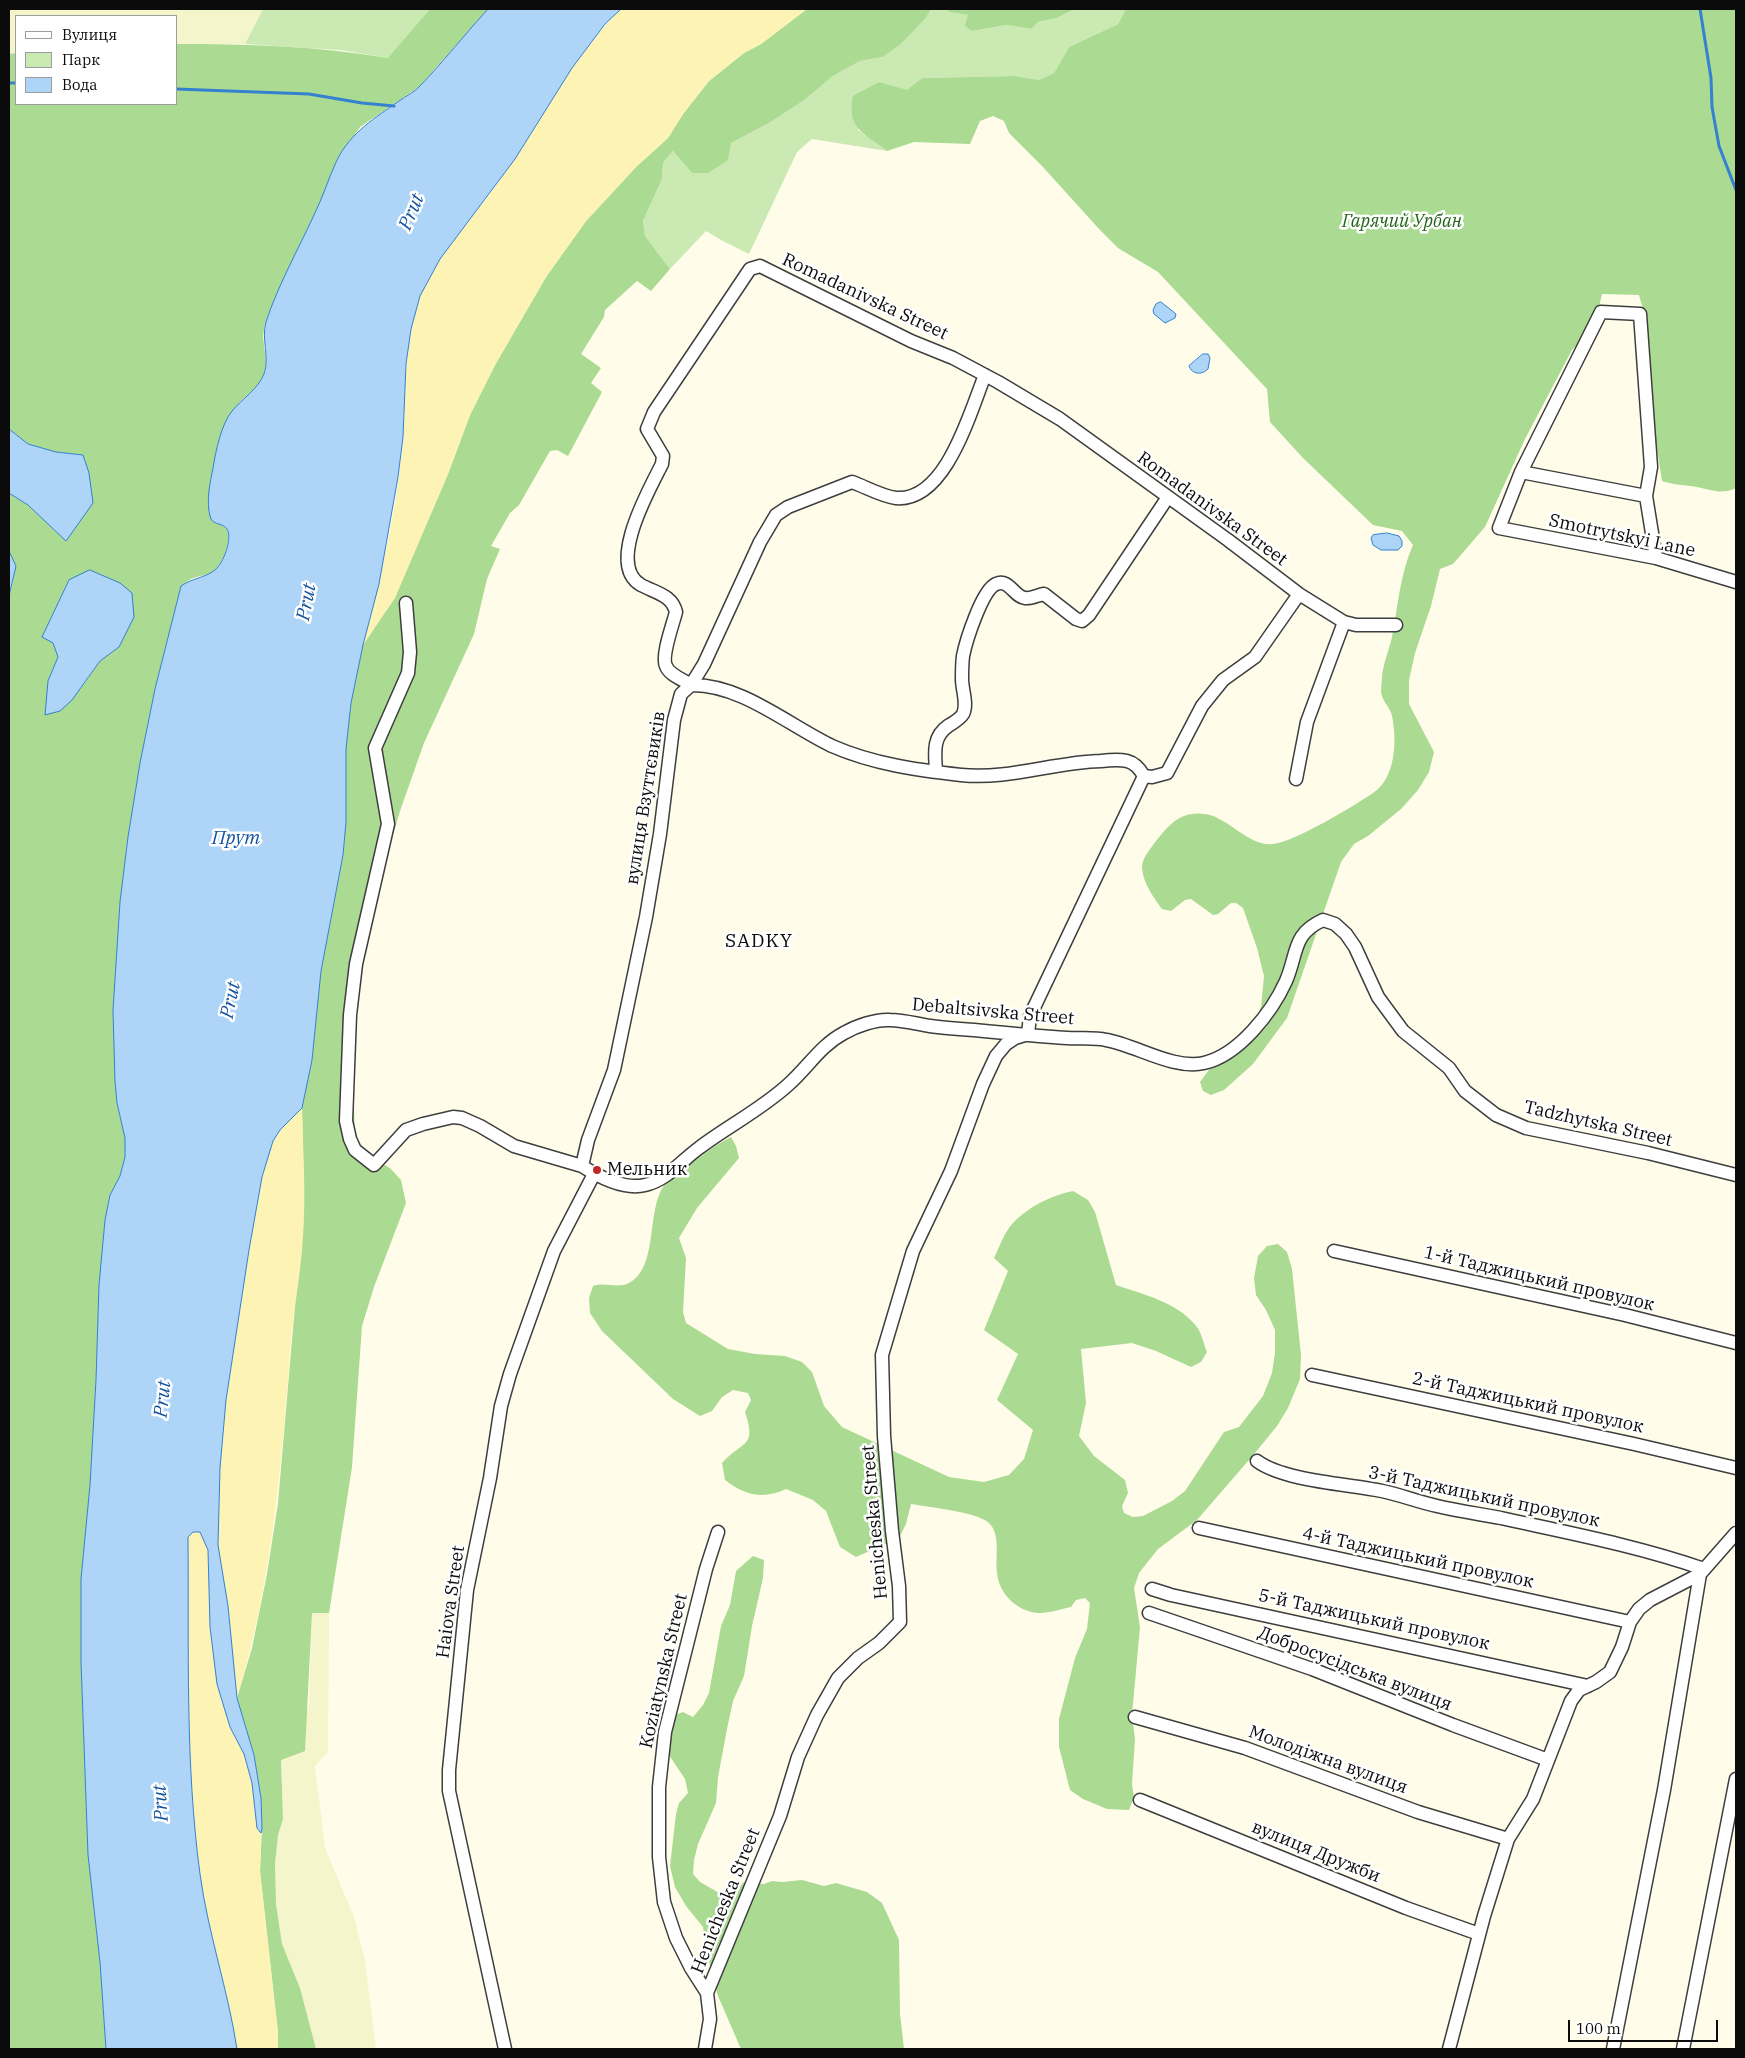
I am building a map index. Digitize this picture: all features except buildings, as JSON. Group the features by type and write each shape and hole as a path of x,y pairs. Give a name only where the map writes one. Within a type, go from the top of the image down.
{"street":[{"name":"Romadanivska Street","path":"691,685 671,672 666,666 665,657 676,612 674,605 669,598 640,584 632,577 629,569 629,549 633,528 662,464 663,456 647,429 654,412 750,269 760,266 911,341 953,358 1060,419 1299,594 1344,622"},
{"path":"1646,496 1521,472 1601,312 1640,314 1651,467 1646,496 1656,558"},
{"name":"вулиця Взуттєвиків","path":"582,1166 588,1140 614,1070 646,917 657,853 674,720 681,694 691,685 704,664 760,542 776,515 788,507 852,482 897,498 918,494 936,480 950,460 985,375"},
{"name":"Smotrytskyi Lane","path":"1521,472 1499,528 1656,558 1736,582"},
{"path":"936,771 934,746 940,735 963,714 965,704 962,682 963,657 970,633 987,592 995,584 1001,583 1007,584 1022,598 1027,599 1044,594 1076,619 1082,621 1089,615 1168,497"},
{"path":"691,685 718,687 738,695 832,746 874,762 963,775 1002,776 1079,761 1114,760 1129,761 1138,767 1144,776 1152,777 1167,773 1202,706 1223,680 1255,657 1299,594"},
{"path":"406,603 410,652 408,673 375,748 388,824 356,964 352,998 346,1122 350,1139 355,1150 374,1165 406,1130 453,1117 462,1118 514,1146 582,1166 594,1174"},
{"path":"1296,779 1307,722 1344,622 1356,625 1396,625"},
{"path":"1028,1034 1030,1016 1144,776"},
{"name":"Debaltsivska Street","path":"594,1174 635,1186 646,1185 658,1180 677,1168 697,1149 789,1084 829,1042 845,1032 876,1021 890,1020 934,1027 1107,1040 1183,1064 1203,1063 1224,1056 1244,1039 1276,1002 1287,978 1295,949 1302,934 1312,925 1324,920 1335,924 1346,934 1355,947"},
{"name":"Tadzhytska Street","path":"1355,947 1378,997 1403,1031 1449,1068 1465,1091 1496,1115 1526,1128 1736,1175"},
{"name":"Henicheska Street","path":"707,1993 780,1816 798,1757 817,1715 838,1678 900,1622 899,1586 884,1436 882,1355 913,1250 952,1171 983,1084 996,1056 1006,1044 1015,1038 1028,1034"},
{"name":"Haiova Street","path":"505,2049 449,1791 449,1770 467,1590 490,1478 501,1406 510,1374 554,1251 594,1174"},
{"name":"1-й Таджицький провулок","path":"1334,1251 1625,1315 1736,1343"},
{"name":"2-й Таджицький провулок","path":"1312,1375 1634,1444 1736,1468"},
{"name":"3-й Таджицький провулок","path":"1257,1461 1265,1467 1277,1471 1332,1484 1381,1491 1438,1506 1668,1556 1702,1571"},
{"name":"4-й Таджицький провулок","path":"1199,1528 1630,1622"},
{"name":"Koziatynska Street","path":"705,2049 710,2019 707,1993 691,1968 676,1938 664,1902 659,1857 659,1787 665,1732 706,1569 718,1532"},
{"path":"1449,2049 1479,1934 1508,1839 1532,1799 1570,1701 1580,1690 1610,1672 1622,1647 1630,1622 1639,1609 1650,1600 1702,1571 1736,1533"},
{"path":"1613,2049 1664,1790 1702,1571"},
{"name":"5-й Таджицький провулок","path":"1152,1589 1171,1595 1588,1686"},
{"name":"Добросусідська вулиця","path":"1149,1613 1312,1669 1453,1726 1548,1760"},
{"name":"Молодіжна вулиця","path":"1135,1717 1245,1748 1418,1812 1508,1839"},
{"path":"1683,2049 1736,1779"},
{"name":"вулиця Дружби","path":"1140,1800 1406,1908 1479,1934"}],"green space":[{"path":"9,9 263,9 245,44 178,44 178,15 15,15 15,53 9,54"},
{"path":"263,9 430,9 389,58 340,50 245,44"},
{"path":"430,9 488,9 419,87 360,127 337,161 327,188 274,300 265,324 263,336 266,362 264,374 258,385 239,403 214,523 220,524 227,530 228,539 224,556 216,569 191,579 181,586 155,689 140,763 120,902 113,1010 117,1103 125,1138 125,1157 120,1176 110,1195 105,1220 99,1285 90,1485 81,1579 81,1662 88,1855 100,1962 106,2049 9,2049 9,596 14,573 12,556 9,551 9,493 28,505 66,541 83,455 56,452 28,444 9,429 9,54 15,53 15,105 178,105 178,44 283,46 388,58","holes":["69,580 119,647 100,661 84,684 48,681 58,657 53,643 43,636"]},
{"path":"807,9 931,9 926,18 901,44 883,57 860,61 833,76 803,101 769,123 731,143 728,160 708,173 692,173 673,151 663,163 662,179 643,221 645,236 670,269 651,291 637,281 605,310 604,317 581,354 601,368 591,383 602,392 568,456 557,450 550,451 519,505 510,513 491,546 500,549 487,579 474,634 424,743 400,811 367,924 357,973 352,1053 355,1136 364,1153 390,1168 401,1180 406,1203 374,1287 362,1326 352,1467 329,1613 312,1613 305,1751 281,1760 283,1819 278,1835 275,1864 276,1904 282,1944 300,1988 316,2049 278,2049 278,2033 260,1871 261,1798 254,1755 237,1698 252,1648 267,1574 278,1503 304,1201 302,1108 312,1060 321,971 343,855 346,822 346,749 351,703 363,645 395,597 448,474 470,415 495,365 546,277 586,221 636,167 668,138 683,114 709,81 744,53 761,44"},
{"path":"931,9 949,9 948,12 968,15 972,31 1006,25 1030,29 1038,22 1057,18 1075,9 1126,9 1118,24 1069,47 1054,73 1039,80 1015,76 922,78 907,91 879,82 858,130 887,151 812,139 797,152 749,254 706,231 670,269 645,236 643,221 662,179 663,163 673,151 692,173 731,143 769,123 803,101 833,76 860,61 883,57 901,44 926,18"},
{"path":"949,9 1075,9 1057,18 1038,22 1031,29 1006,25 972,31 965,26 968,15 948,12"},
{"name":"Гарячий Урбан","path":"1126,9 1736,9 1736,488 1717,491 1662,481 1653,423 1643,309 1639,295 1602,294 1594,328 1572,350 1525,439 1485,527 1453,564 1440,569 1409,680 1409,704 1434,752 1429,772 1418,790 1401,809 1368,836 1354,844 1341,862 1287,1018 1253,1064 1224,1090 1211,1095 1203,1091 1200,1082 1211,1067 1213,1057 1221,1049 1243,1035 1254,1023 1261,1007 1264,976 1257,948 1243,908 1236,903 1231,903 1218,914 1213,915 1191,899 1185,900 1171,911 1162,909 1144,879 1143,862 1163,832 1181,817 1196,813 1214,816 1255,841 1273,844 1283,842 1324,823 1364,799 1381,786 1393,758 1394,726 1390,711 1381,694 1381,687 1402,579 1413,545 1402,531 1373,525 1303,458 1270,422 1267,389 1158,272 1118,248 1100,230 1009,133 1004,121 993,116 980,121 970,144 914,142 887,151 859,129 852,116 853,96 879,82 907,90 922,78 1015,76 1039,80 1054,73 1069,47 1118,24"},
{"path":"731,1137 739,1158 697,1208 679,1238 686,1258 683,1312 686,1323 728,1349 755,1354 785,1356 802,1362 812,1372 824,1406 842,1427 949,1477 984,1482 1009,1475 1024,1459 1033,1430 997,1400 1018,1354 984,1330 1008,1271 994,1258 1012,1224 1033,1207 1048,1199 1073,1191 1088,1200 1095,1212 1116,1285 1160,1300 1181,1312 1197,1327 1207,1352 1201,1362 1191,1367 1156,1351 1132,1343 1081,1349 1086,1403 1079,1436 1094,1456 1125,1480 1128,1493 1122,1506 1124,1513 1133,1517 1143,1516 1172,1501 1185,1491 1224,1432 1239,1427 1263,1396 1272,1373 1275,1353 1275,1330 1266,1310 1256,1295 1254,1278 1258,1256 1267,1246 1278,1244 1287,1252 1292,1269 1301,1355 1300,1379 1288,1408 1277,1426 1197,1520 1158,1549 1139,1573 1134,1588 1140,1627 1132,1715 1135,1739 1132,1784 1134,1797 1129,1810 1107,1809 1083,1799 1070,1790 1059,1747 1059,1719 1075,1658 1087,1629 1090,1603 1085,1598 1076,1600 1071,1607 1044,1613 1032,1612 1017,1606 1006,1595 998,1580 997,1546 993,1528 983,1519 952,1510 911,1504 906,1524 899,1538 856,1557 840,1547 826,1511 813,1500 786,1489 769,1494 754,1494 739,1489 725,1480 722,1463 749,1438 745,1412 751,1400 748,1393 733,1390 722,1397 712,1411 700,1416 673,1399 602,1331 590,1313 589,1298 593,1286 627,1284 637,1276 644,1266 648,1253 655,1208 665,1184 705,1153"},
{"path":"753,1556 764,1560 763,1578 752,1626 744,1676 733,1701 727,1729 718,1777 716,1803 698,1844 693,1874 700,1882 728,1898 744,1882 764,1884 772,1881 802,1880 824,1886 836,1883 867,1892 882,1903 899,1940 900,2014 904,2049 741,2049 718,1996 708,1958 703,1927 686,1906 675,1887 670,1866 676,1814 679,1803 688,1793 685,1779 669,1755 668,1734 672,1716 683,1712 693,1717 703,1705 709,1693 721,1626 730,1605 736,1571"},
{"path":"312,1613 329,1613 328,1752 315,1766 325,1848 354,1917 365,1961 376,2049 316,2049 300,1988 282,1944 276,1904 275,1864 278,1835 283,1819 281,1760 291,1756 309,1705"}],"sand":[{"path":"621,9 807,9 761,44 744,53 709,81 683,114 668,138 636,167 586,221 546,277 495,365 470,415 448,474 395,598 363,645 393,517 401,464 408,348 420,296 444,253 511,165 569,72 602,29"},
{"path":"302,1108 304,1221 279,1477 274,1522 259,1609 237,1698 228,1606 218,1545 220,1468 226,1400 262,1177 273,1141 280,1130"},
{"path":"193,1532 200,1532 208,1550 210,1627 217,1684 230,1727 244,1754 252,1783 257,1828 261,1833 260,1872 278,2033 278,2049 237,2049 200,1874 192,1790 188,1663 188,1536"}],"water":[{"name":"Прут","path":"488,9 621,9 605,24 572,68 515,159 440,259 420,296 411,329 406,364 403,437 398,477 379,584 363,645 351,703 346,749 346,822 343,855 321,971 312,1060 302,1108 280,1130 273,1141 262,1177 226,1400 220,1468 218,1545 228,1606 237,1698 254,1755 261,1798 261,1833 257,1828 252,1783 244,1754 230,1727 217,1684 210,1627 208,1550 200,1532 193,1532 188,1537 189,1706 195,1832 204,1896 237,2049 106,2049 100,1962 88,1855 81,1662 81,1579 90,1485 99,1285 105,1220 110,1195 120,1176 125,1157 125,1138 117,1103 115,1082 113,1010 120,902 140,763 155,689 181,586 215,570 221,562 228,544 229,533 227,529 211,519 208,504 217,446 222,430 232,411 254,389 264,374 266,368 264,335 266,322 276,295 317,208 337,160 349,141 364,126 419,87"},
{"path":"1161,302 1176,314 1175,318 1165,323 1154,314 1153,310 1156,304"},
{"path":"1203,354 1208,354 1210,358 1208,369 1200,373 1192,371 1189,366"},
{"path":"9,429 28,444 56,452 83,455 89,473 93,503 66,541 28,505 9,493"},
{"path":"1387,533 1399,536 1402,546 1398,550 1381,550 1373,545 1371,538 1373,535"},
{"path":"9,551 16,566 9,596"},
{"path":"90,570 120,583 132,593 134,617 119,647 100,661 72,700 60,711 45,715 48,681 58,657 53,643 42,637 69,580"}],"waterway":[{"path":"1700,9 1711,78 1712,107 1719,146 1736,190"},
{"path":"9,83 15,83"},
{"path":"178,89 309,94 362,103 394,106"}],"place":[{"name":"Мельник","path":"597,1170"}],"district":[{"name":"SADKY","path":"759,942"}],"water label":[{"name":"Prut","path":"412,212"},
{"name":"Prut","path":"307,602"},
{"name":"Prut","path":"231,1000"},
{"name":"Prut","path":"163,1399"},
{"name":"Prut","path":"161,1803"}]}
